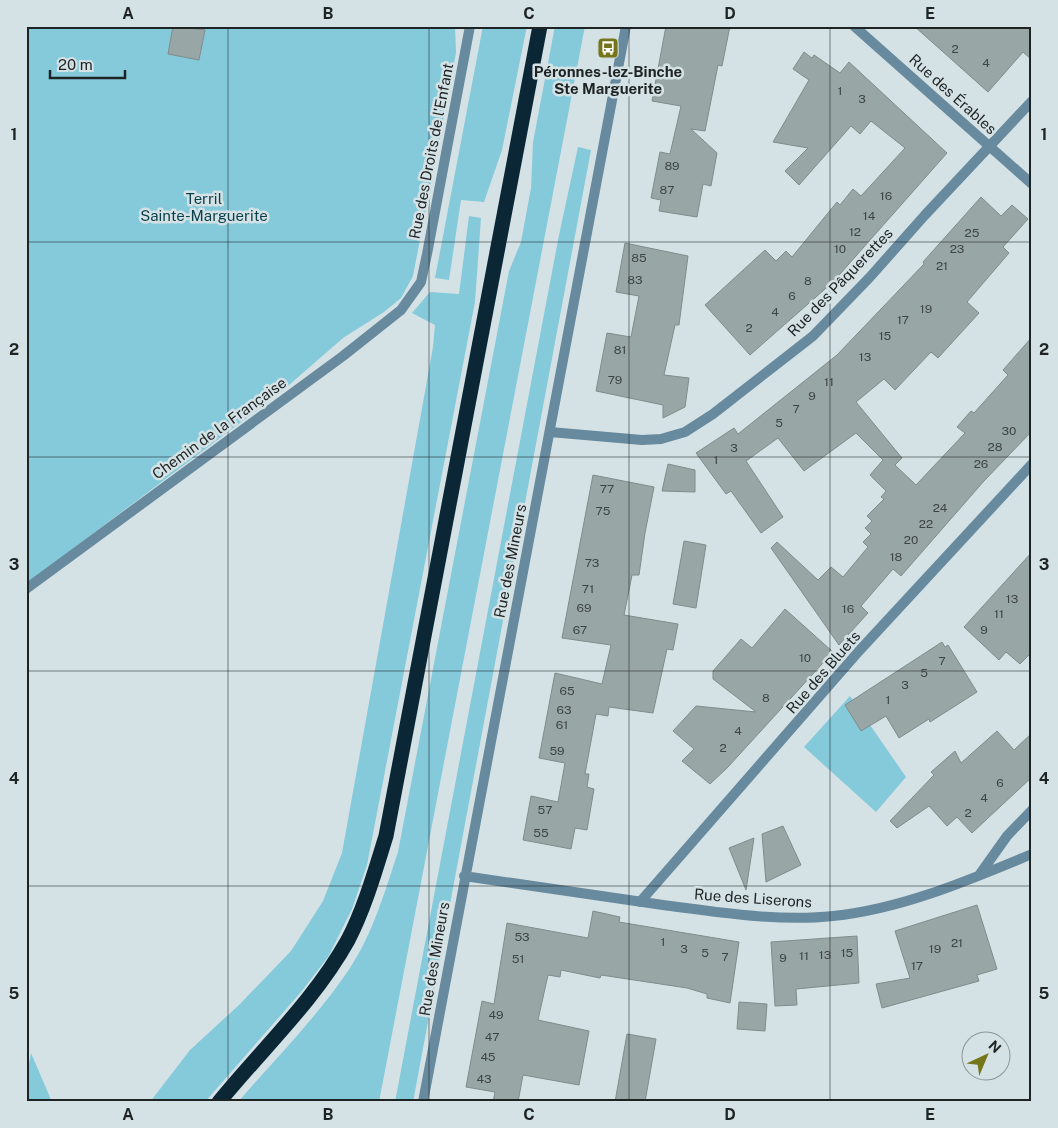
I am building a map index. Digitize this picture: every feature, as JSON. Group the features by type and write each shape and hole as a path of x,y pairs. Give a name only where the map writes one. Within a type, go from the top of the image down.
{"highway":[{"path":"220,1102 306,1004 331,968 348,939 364,905 386,836 540,26"}],"street":[{"name":"Rue des Droits de l'Enfant","path":"421,282 470,26"},
{"name":"Rue des Mineurs","path":"423,1102 464,876 626,26"},
{"name":"Rue des Érables","path":"854,26 1032,184"},
{"name":"Rue des Pâquerettes","path":"550,432 661,440 673,437 695,426 755,383 813,336 1032,101"},
{"name":"Chemin de la Française","path":"26,589 342,356 400,310 421,282"},
{"name":"Rue des Bluets","path":"640,902 859,651 1032,464"},
{"path":"979,875 1007,836 1032,810"},
{"name":"Rue des Liserons","path":"464,876 716,912 806,918 834,916 896,904 1032,854"}],"green space":[{"name":"Terril Sainte-Marguerite","path":"26,26 455,26 456,53 413,276 401,298 384,312 343,338 281,392 26,584"},
{"path":"483,26 527,26 502,150 484,202 461,200 449,280 435,278"},
{"path":"555,26 585,26 379,1102 238,1102 311,1020 350,968 372,926 398,852 509,271 521,242 531,188 533,142"},
{"path":"578,147 591,150 413,1102 395,1102 559,235"},
{"path":"469,216 481,218 475,302 367,865 352,909 328,957 301,992 205,1102 150,1102 190,1050 239,1005 291,951 323,901 342,853 433,347 435,325 412,313 430,292 459,294"},
{"path":"850,696 906,777 876,812 804,747"},
{"path":"31,1053 52,1102 26,1102 26,1081"}],"building":[{"path":"173,26 205,30 199,60 168,54"},
{"path":"666,26 730,26 722,66 718,65 705,131 691,129 717,153 711,186 703,184 697,217 659,211 661,200 651,198 660,152 670,154 681,106 652,101"},
{"path":"914,26 1032,26 1032,60 1023,52 988,92"},
{"path":"804,52 812,58 814,55 840,73 849,62 947,153 833,282 750,355 705,305 765,250 776,261 786,251 792,257 837,202 840,205 853,189 861,196 905,148 871,121 860,134 851,126 799,185 785,171 808,148 773,142 809,80 793,69"},
{"path":"981,197 1001,216 1012,205 1028,219 1003,247 1009,253 967,302 979,313 938,358 931,352 895,390 884,379 856,402 902,458 895,465 916,485 965,433 957,427 971,411 974,413 1008,375 1003,370 1032,337 1032,431 984,481 901,576 893,569 861,606 868,613 839,645 771,548 777,542 818,580 831,567 843,577 868,547 863,542 871,534 865,528 872,521 867,516 884,499 881,497 886,491 870,475 883,460 856,433 804,471 778,438 746,461 783,517 761,533 731,491 726,494 696,453 734,428 738,434 837,355 924,264 923,262"},
{"path":"625,243 688,256 679,325 675,325 664,375 689,378 685,407 663,418 663,405 596,391 607,333 631,337 639,296 616,292"},
{"path":"668,464 695,470 695,492 662,491"},
{"path":"593,475 654,487 639,575 632,575 624,615 678,624 673,650 667,649 653,713 609,707 608,716 596,714 585,774 589,774 587,787 594,789 587,830 575,828 571,849 523,840 531,796 558,802 565,763 539,758 555,673 602,684 611,645 562,638"},
{"path":"684,541 706,545 696,608 673,604"},
{"path":"1032,552 1032,652 1020,664 1006,652 999,660 964,627"},
{"path":"785,609 833,652 728,767 710,784 682,761 694,749 673,731 696,706 756,712 713,679 713,671 741,639 752,648"},
{"path":"942,642 945,647 948,645 977,692 930,722 929,719 899,738 886,716 861,731 845,705"},
{"path":"997,731 1014,750 1032,733 1032,777 972,833 957,817 947,826 929,806 897,828 890,821 934,775 931,772 955,751 961,763"},
{"path":"783,826 801,865 766,882 762,834"},
{"path":"754,838 746,890 729,848"},
{"path":"977,905 997,969 977,975 979,981 882,1008 876,984 910,978 895,931"},
{"path":"593,911 620,917 619,922 739,942 730,1003 707,998 707,994 687,988 601,975 600,978 561,970 560,977 548,975 538,1020 589,1031 579,1085 523,1075 518,1102 493,1102 495,1092 466,1087 482,1001 494,1004 507,923 588,938"},
{"path":"857,936 859,983 796,989 797,1005 775,1006 771,942"},
{"path":"739,1002 767,1004 765,1031 737,1029"},
{"path":"627,1034 656,1039 645,1102 615,1102"}],"place":[{"name":"Péronnes-lez-Binche Ste Marguerite","path":"608,48"}]}
